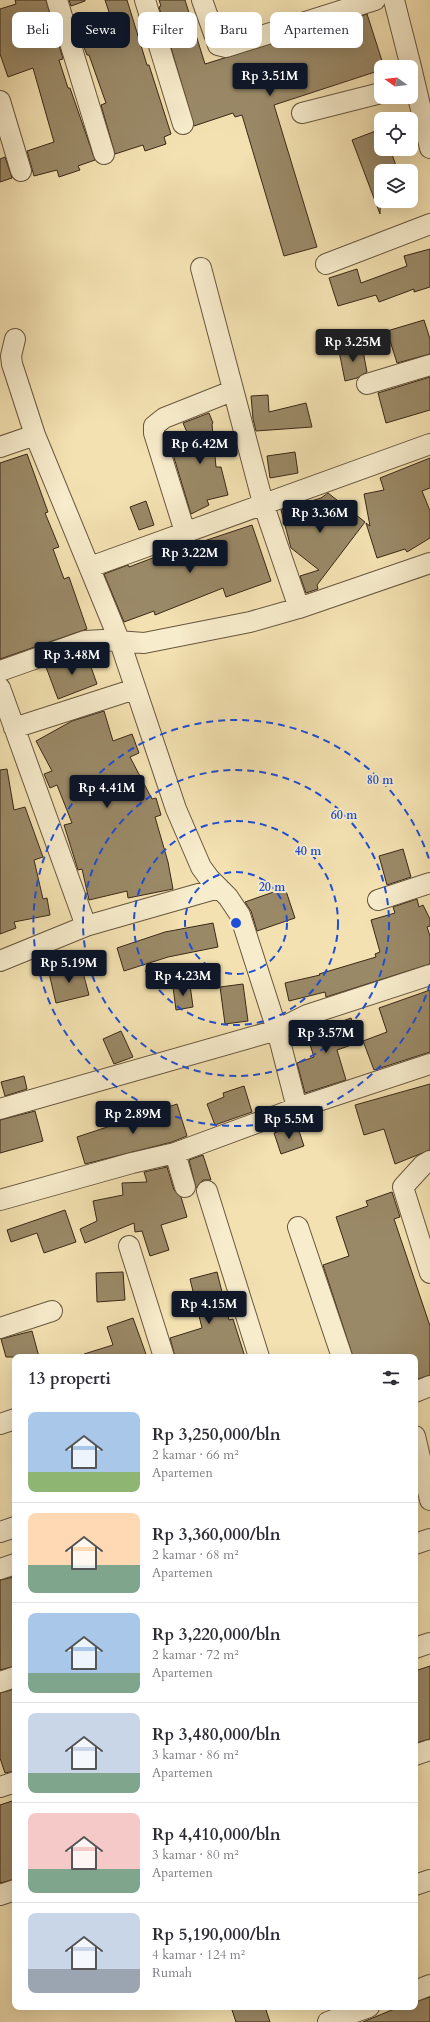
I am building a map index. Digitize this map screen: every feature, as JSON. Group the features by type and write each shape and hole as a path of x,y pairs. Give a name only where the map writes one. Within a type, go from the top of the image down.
{"street":[{"path":"57,0 104,154"},
{"path":"145,0 183,124"},
{"path":"202,0 218,44 226,47 375,0"},
{"path":"394,0 411,60"},
{"path":"418,90 430,148"},
{"path":"302,113 374,95"},
{"path":"0,101 21,171"},
{"path":"326,264 430,224"},
{"path":"201,268 232,391 254,462 264,504 299,608"},
{"path":"15,339 12,364 35,435 120,642 179,816 202,867 228,897 240,915 277,1030 296,1108"},
{"path":"366,384 430,365"},
{"path":"185,532 154,433 154,426 164,418 232,391"},
{"path":"0,447 35,435"},
{"path":"90,566 430,444"},
{"path":"0,671 85,641 151,642 250,622 299,608 430,563"},
{"path":"0,688 86,926"},
{"path":"14,728 135,689"},
{"path":"378,900 430,883"},
{"path":"0,961 86,926 219,888"},
{"path":"0,1109 277,1030 307,1015 430,975"},
{"path":"0,1200 132,1163 175,1153 296,1108 430,1064"},
{"path":"175,1153 185,1187"},
{"path":"430,1161 423,1165 403,1186 430,1273"},
{"path":"207,1191 258,1354"},
{"path":"298,1227 341,1354"},
{"path":"129,1246 163,1354"},
{"path":"0,1328 52,1311"},
{"path":"418,1391 430,1386"},
{"path":"0,1424 12,1420"},
{"path":"418,1449 430,1500"},
{"path":"0,1532 12,1528"},
{"path":"418,1543 430,1539"},
{"path":"0,1569 12,1565"},
{"path":"418,1647 430,1643"},
{"path":"0,1682 12,1678"},
{"path":"418,1754 430,1750"},
{"path":"0,1787 12,1783"},
{"path":"418,1884 430,1880"},
{"path":"0,1895 12,1891"},
{"path":"418,1990 430,1985"},
{"path":"328,2022 360,2010"}],"building":[{"path":"15,0 46,0 49,12 12,12 12,48 60,48 63,59 59,60 95,160 78,166 80,170 59,177 57,170 34,176 27,151 54,142 33,68 8,77 0,54 0,9 16,4"},
{"path":"69,0 85,0 85,1 71,6"},
{"path":"105,0 127,0 138,36 138,48 142,48 147,65 149,65 171,134 164,137 166,144 145,151 143,145 115,154 101,105 106,103 89,55 87,55 84,48 130,48 130,12 109,12"},
{"path":"159,0 185,0 189,12 160,12 159,7 161,6"},
{"path":"367,14 382,60 374,60 374,72 274,105 317,247 284,256 242,115 235,117 233,113 194,126 171,48 197,48 197,38 205,64 257,48 262,48 262,46 270,44 270,48 363,48 363,15"},
{"path":"374,132 374,156 393,156 395,164 374,164 374,198 352,140"},
{"path":"5,157 12,178 0,182 0,159"},
{"path":"430,249 430,287 414,292 414,289 379,302 376,295 338,306 329,278 357,269 361,283 407,266 404,256"},
{"path":"424,320 430,339 430,354 397,363 387,331"},
{"path":"362,346 367,372 357,378 345,381 339,351"},
{"path":"430,377 430,410 386,423 378,393"},
{"path":"268,395 269,412 306,403 312,427 256,431 253,419 251,396"},
{"path":"209,413 213,423 216,467 221,467 228,495 207,500 209,505 191,514 172,451 193,446 183,423"},
{"path":"295,452 298,473 270,478 267,456"},
{"path":"27,454 48,512 45,513 59,547 53,549 64,579 69,577 87,629 0,659 0,463"},
{"path":"430,458 430,488 422,491 430,511 430,538 407,552 405,549 377,558 366,523 370,526 364,494 384,490 380,478"},
{"path":"328,493 365,522 317,585 318,589 306,593 300,576 319,570 291,548 281,510 321,498"},
{"path":"146,501 154,525 139,530 130,507"},
{"path":"252,525 271,581 226,597 223,588 155,615 154,611 124,622 104,574 128,565 129,567 200,540 201,542"},
{"path":"86,653 97,684 58,699 46,667"},
{"path":"104,711 113,741 132,734 139,753 130,757 152,799 156,798 161,815 155,817 168,862 173,889 128,898 127,891 89,900 82,869 78,870 64,825 72,823 57,785 50,788 44,774 52,771 36,741 72,721"},
{"path":"7,769 14,810 25,807 43,857 34,860 43,899 47,898 50,915 14,922 16,928 0,934 0,770"},
{"path":"403,849 411,877 387,885 379,856"},
{"path":"285,888 295,918 257,931 251,911 245,902"},
{"path":"417,899 419,907 423,905 430,919 430,926 427,927 430,936 430,964 326,997 325,992 289,1001 285,983 320,975 319,974 376,957 375,954 380,952 371,920 395,913 393,907"},
{"path":"213,923 218,947 168,957 124,971 117,948 165,932"},
{"path":"81,965 89,995 56,1003 49,973"},
{"path":"243,984 248,1021 225,1024 220,987"},
{"path":"190,985 193,1007 176,1010 173,987"},
{"path":"430,990 430,1052 374,1070 363,1041 387,1032 379,1008"},
{"path":"351,1018 360,1042 337,1050 346,1080 305,1093 297,1063 314,1057 305,1029 327,1020 329,1026"},
{"path":"121,1031 133,1057 114,1064 103,1039"},
{"path":"24,1076 27,1089 5,1096 1,1082"},
{"path":"430,1084 430,1150 395,1164 384,1129 364,1135 355,1105"},
{"path":"244,1086 252,1112 215,1125 207,1104 224,1097 223,1093"},
{"path":"177,1104 187,1136 172,1142 85,1164 77,1137"},
{"path":"35,1111 43,1141 0,1153 0,1120"},
{"path":"297,1125 304,1146 281,1154 274,1133"},
{"path":"203,1155 211,1180 203,1180 196,1188 189,1160"},
{"path":"167,1167 174,1190 181,1197 187,1217 161,1225 169,1250 150,1256 142,1231 135,1232 134,1223 85,1243 80,1229 97,1221 93,1201 123,1195 122,1183 147,1182 144,1172"},
{"path":"392,1192 400,1217 394,1219 430,1326 430,1375 418,1379 418,1354 352,1354 323,1265 349,1256 336,1217 368,1206 366,1201"},
{"path":"65,1210 76,1242 44,1253 37,1233 11,1242 7,1230"},
{"path":"123,1272 125,1300 97,1302 96,1273"},
{"path":"217,1272 229,1320 233,1319 244,1354 174,1354 170,1338 202,1328 190,1279"},
{"path":"133,1318 146,1354 84,1354 113,1345 107,1327"},
{"path":"32,1331 38,1354 12,1354 12,1357 6,1357 1,1339"},
{"path":"12,1577 12,1667 0,1670 0,1580"},
{"path":"430,1666 430,1739 418,1742 418,1670"},
{"path":"12,1690 12,1772 5,1773 0,1758 0,1693"},
{"path":"12,1801 12,1880 0,1883 0,1805"},
{"path":"430,1997 430,2022 363,2022 392,2010 418,2010 418,2001"},
{"path":"232,2010 266,2010 270,2022 236,2022"}]}
